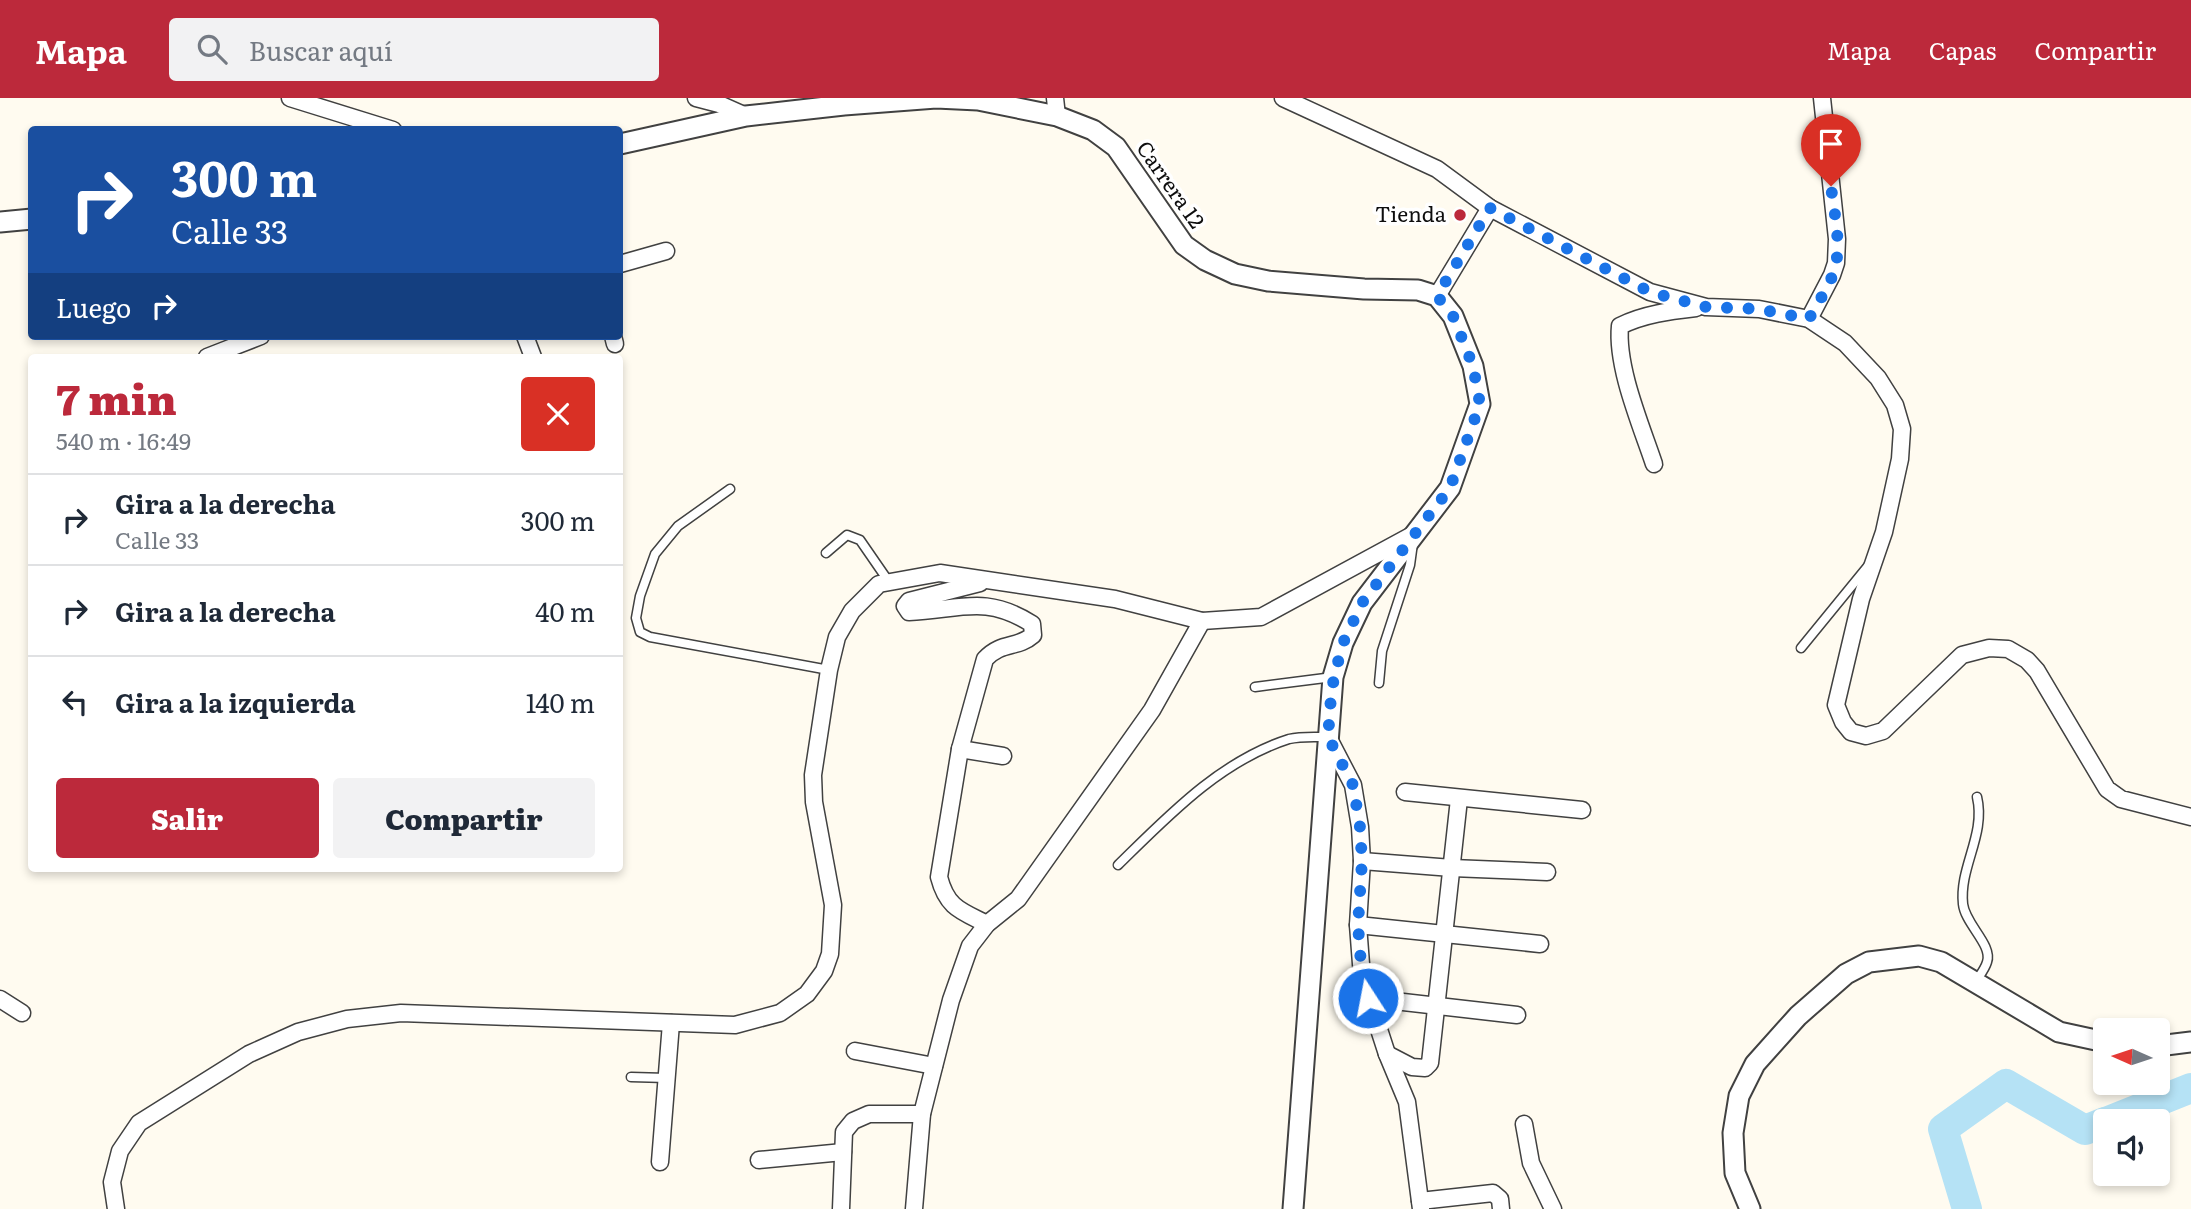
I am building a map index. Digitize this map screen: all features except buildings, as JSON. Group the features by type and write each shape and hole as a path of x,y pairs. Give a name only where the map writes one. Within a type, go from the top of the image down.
{"street":[{"path":"290,98 380,126"},
{"path":"696,98 719,104 746,116"},
{"path":"1283,98 1437,169 1490,208 1650,292 1706,307"},
{"path":"1809,319 1836,263 1837,239 1822,98"},
{"name":"Carrera 12","path":"623,144 746,116 844,101 978,100 1056,107 1116,147 1184,245 1205,260 1235,274 1268,281 1364,289 1418,290 1437,296"},
{"path":"1293,1209 1334,677 1343,643 1362,603 1450,488 1480,404 1473,366 1453,316 1437,296 1490,208"},
{"path":"0,222 28,219"},
{"path":"623,263 666,251"},
{"path":"1654,464 1632,401 1619,340 1620,326 1634,319 1662,312 1706,307 1759,309 1809,319 1845,344 1878,378 1895,405 1902,429 1900,458 1884,532 1861,599 1836,705 1843,722 1851,732 1866,736 1883,731 1962,655 1989,648 2008,649 2027,660 2037,671 2107,789 2121,799 2191,817"},
{"path":"215,354 251,340"},
{"path":"116,1209 112,1182 120,1152 139,1123 249,1054 298,1032 347,1019 401,1013 735,1025 780,1013 807,994 824,971 830,954 833,905 814,802 813,775 829,670 837,637 852,611 879,584 940,573 1115,599 1202,621 1261,617 1414,534"},
{"path":"987,923 954,908 939,877 960,749 985,659 994,649 1026,641 1033,635 1032,624 1017,614 996,606 973,605 909,612 905,606 909,601 989,580"},
{"path":"914,1209 922,1114 951,1000 970,946 987,923 1018,899 1034,877 1152,710 1202,621"},
{"path":"1328,737 1353,785 1362,861 1358,925 1362,977 1387,1054 1408,1102 1421,1205 1493,1193 1500,1199 1501,1209"},
{"path":"960,749 1003,756"},
{"path":"1405,793 1582,810"},
{"path":"1387,1054 1412,1067 1425,1068 1430,1063 1459,799"},
{"path":"1362,861 1547,872"},
{"path":"1358,925 1540,944"},
{"path":"1750,1209 1735,1173 1733,1133 1739,1096 1755,1064 1798,1016 1846,974 1869,962 1919,956 1941,962 2059,1032 2093,1039"},
{"path":"1368,998 1517,1015"},
{"path":"0,999 22,1013"},
{"path":"660,1163 671,1023"},
{"path":"2170,1045 2191,1042"},
{"path":"855,1051 934,1066"},
{"path":"841,1209 844,1132 853,1121 869,1114 922,1114"},
{"path":"1524,1124 1531,1163 1553,1209"},
{"path":"759,1160 843,1153"}],"lane":[{"path":"730,489 678,526 654,554 640,596 636,618 640,632 650,637 829,670"},
{"path":"1380,682 1382,651 1410,565 1414,534"},
{"path":"827,552 846,535 860,540 889,582"},
{"path":"1801,648 1876,556"},
{"path":"1255,688 1334,677"},
{"path":"1118,865 1178,807 1220,774 1291,738 1328,737"},
{"path":"1975,984 1988,956 1985,946 1967,920 1962,900 1964,881 1980,821 1978,797"},
{"path":"631,1077 667,1078"}],"waterway":[{"path":"1967,1209 1943,1129 2006,1084 2085,1130 2093,1127"},
{"path":"2138,1109 2191,1088"}],"place":[{"name":"Tienda","path":"1460,215"}],"route":[{"path":"1368,998 1362,977 1358,925 1362,861 1360,827 1353,785 1328,737 1331,697 1343,643 1362,603 1450,488 1480,404 1473,366 1453,316 1437,296 1490,208 1650,292 1706,307 1759,309 1809,319 1836,263 1837,239 1831,186"}]}
